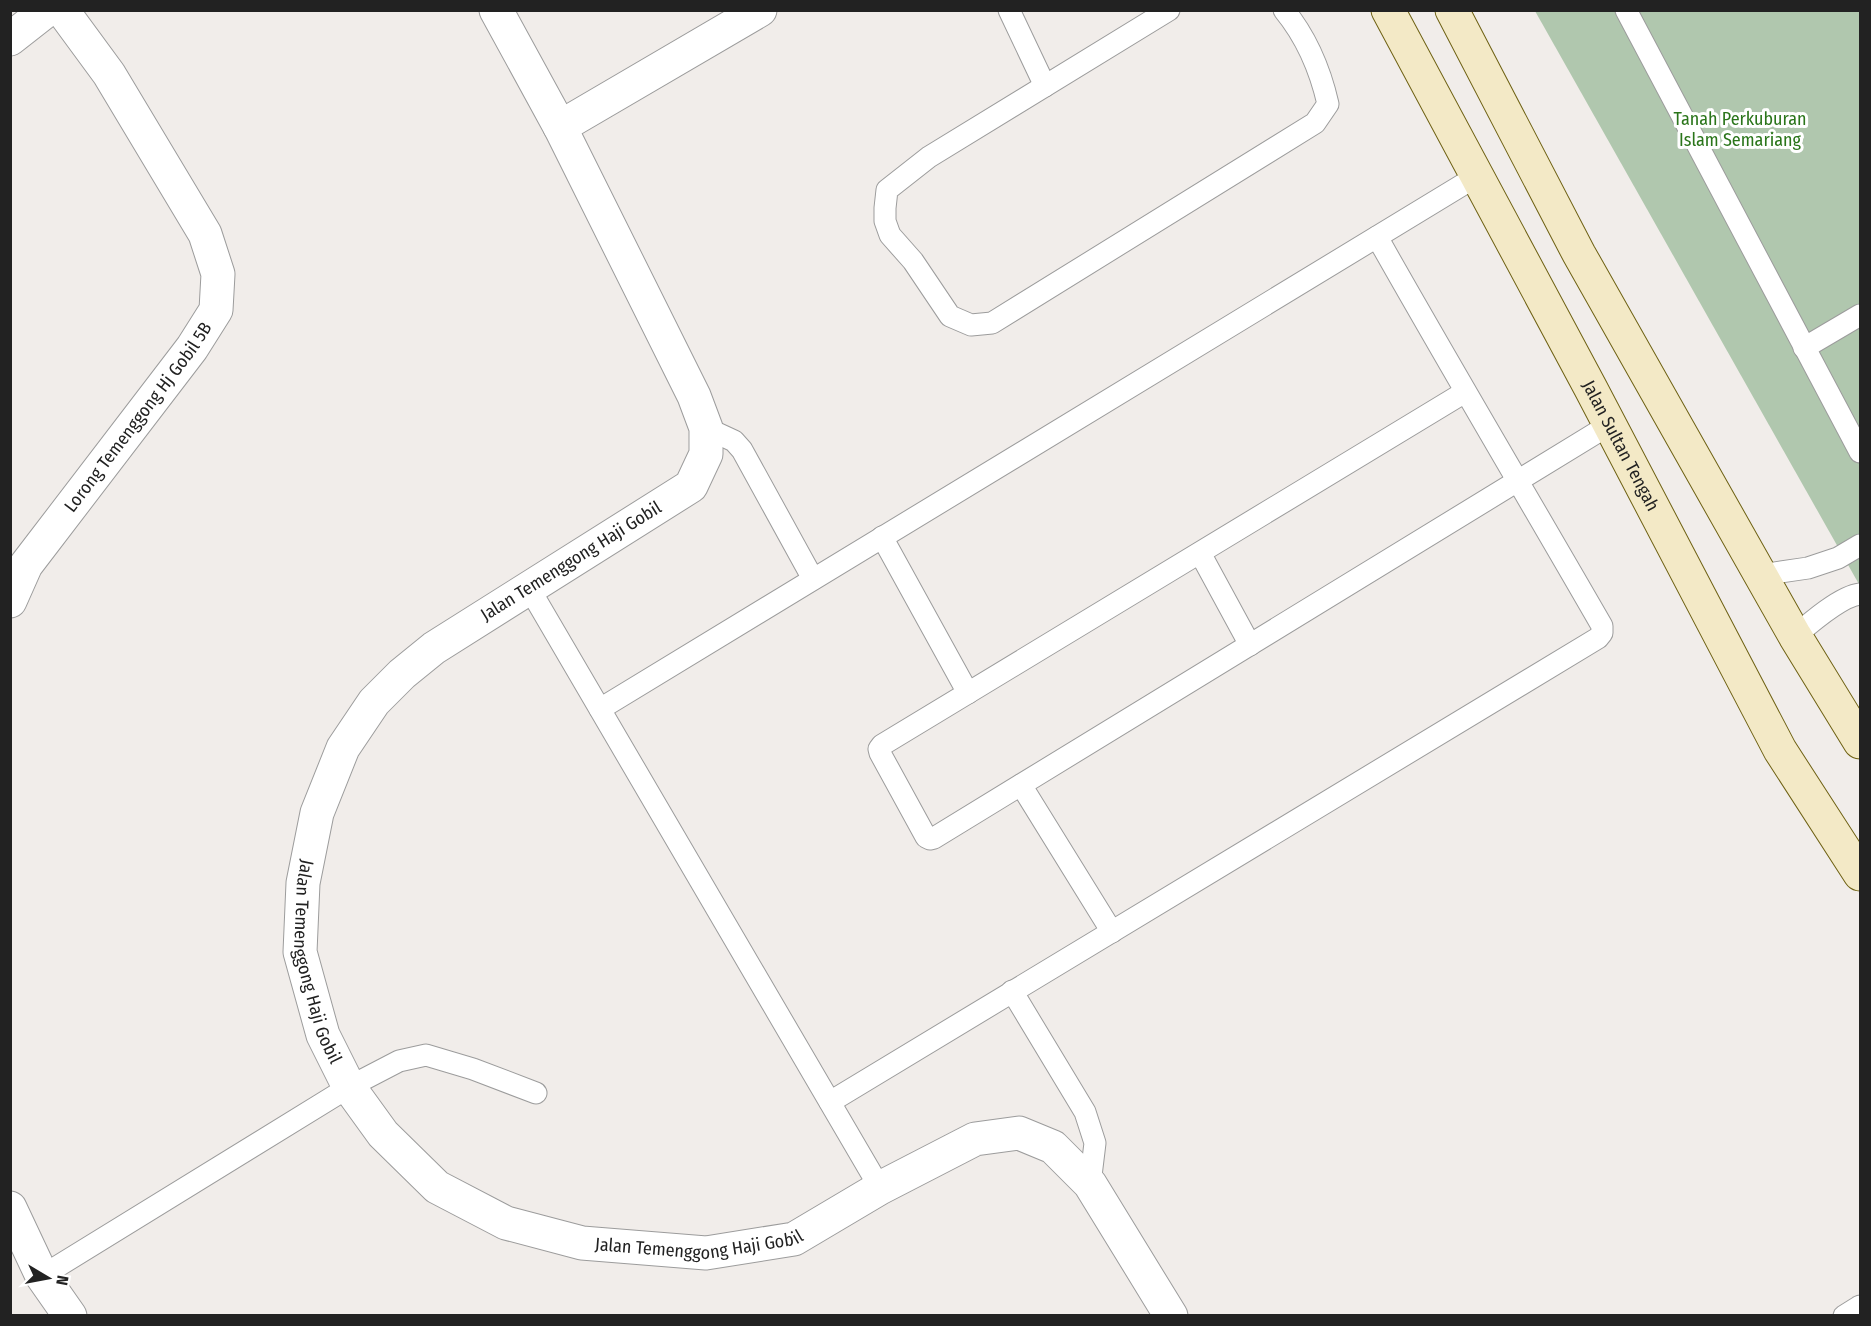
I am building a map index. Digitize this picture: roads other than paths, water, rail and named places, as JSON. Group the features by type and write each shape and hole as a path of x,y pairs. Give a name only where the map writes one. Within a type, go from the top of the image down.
{"main road":[{"name":"Jalan Sultan Tengah","path":"1388,10 1780,750 1860,874"},
{"path":"1452,10 1579,254 1795,636 1860,742"}],"street":[{"path":"10,39 47,10"},
{"name":"Lorong Temenggong Hj Gobil 5B","path":"10,601 26,565 192,348 216,310 218,274 205,234 109,74 62,10"},
{"name":"Jalan Temenggong Haji Gobil","path":"496,10 560,127 694,396 706,428 706,454 691,486 434,648 402,674 374,702 343,748 317,813 303,883 300,952 322,1035 349,1087 383,1134 437,1187 506,1223 582,1243 706,1253 794,1239 880,1188 975,1139 1019,1132 1053,1147 1090,1184 1171,1316"},
{"path":"560,127 760,10"},
{"path":"10,1208 42,1276 70,1316"}],"lane":[{"path":"1009,10 1045,86"},
{"path":"1169,10 929,157 887,190 885,221 890,235 913,261 950,316 972,325 992,323 1315,123 1328,104 1323,81 1313,54 1284,10"},
{"path":"1626,10 1860,452"},
{"path":"600,709 1477,176"},
{"path":"830,1102 1598,638 1602,633 1602,626 1377,237"},
{"path":"1804,348 1860,315"},
{"path":"1465,392 882,745 879,749 926,837 934,838 1609,425"},
{"path":"706,428 734,441 742,450 813,579"},
{"path":"882,537 968,693"},
{"path":"1761,574 1808,568 1838,558 1860,545"},
{"path":"1200,553 1250,645"},
{"path":"529,588 880,1188"},
{"path":"1795,636 1824,612 1860,594"},
{"path":"1021,785 1112,932"},
{"path":"1012,991 1085,1112 1095,1143 1090,1184"},
{"path":"42,1276 349,1087 399,1060 426,1055 473,1068 536,1093"},
{"path":"1844,1316 1860,1306"}],"park label":[{"name":"Tanah Perkuburan Islam Semariang","path":"1740,129"}]}
